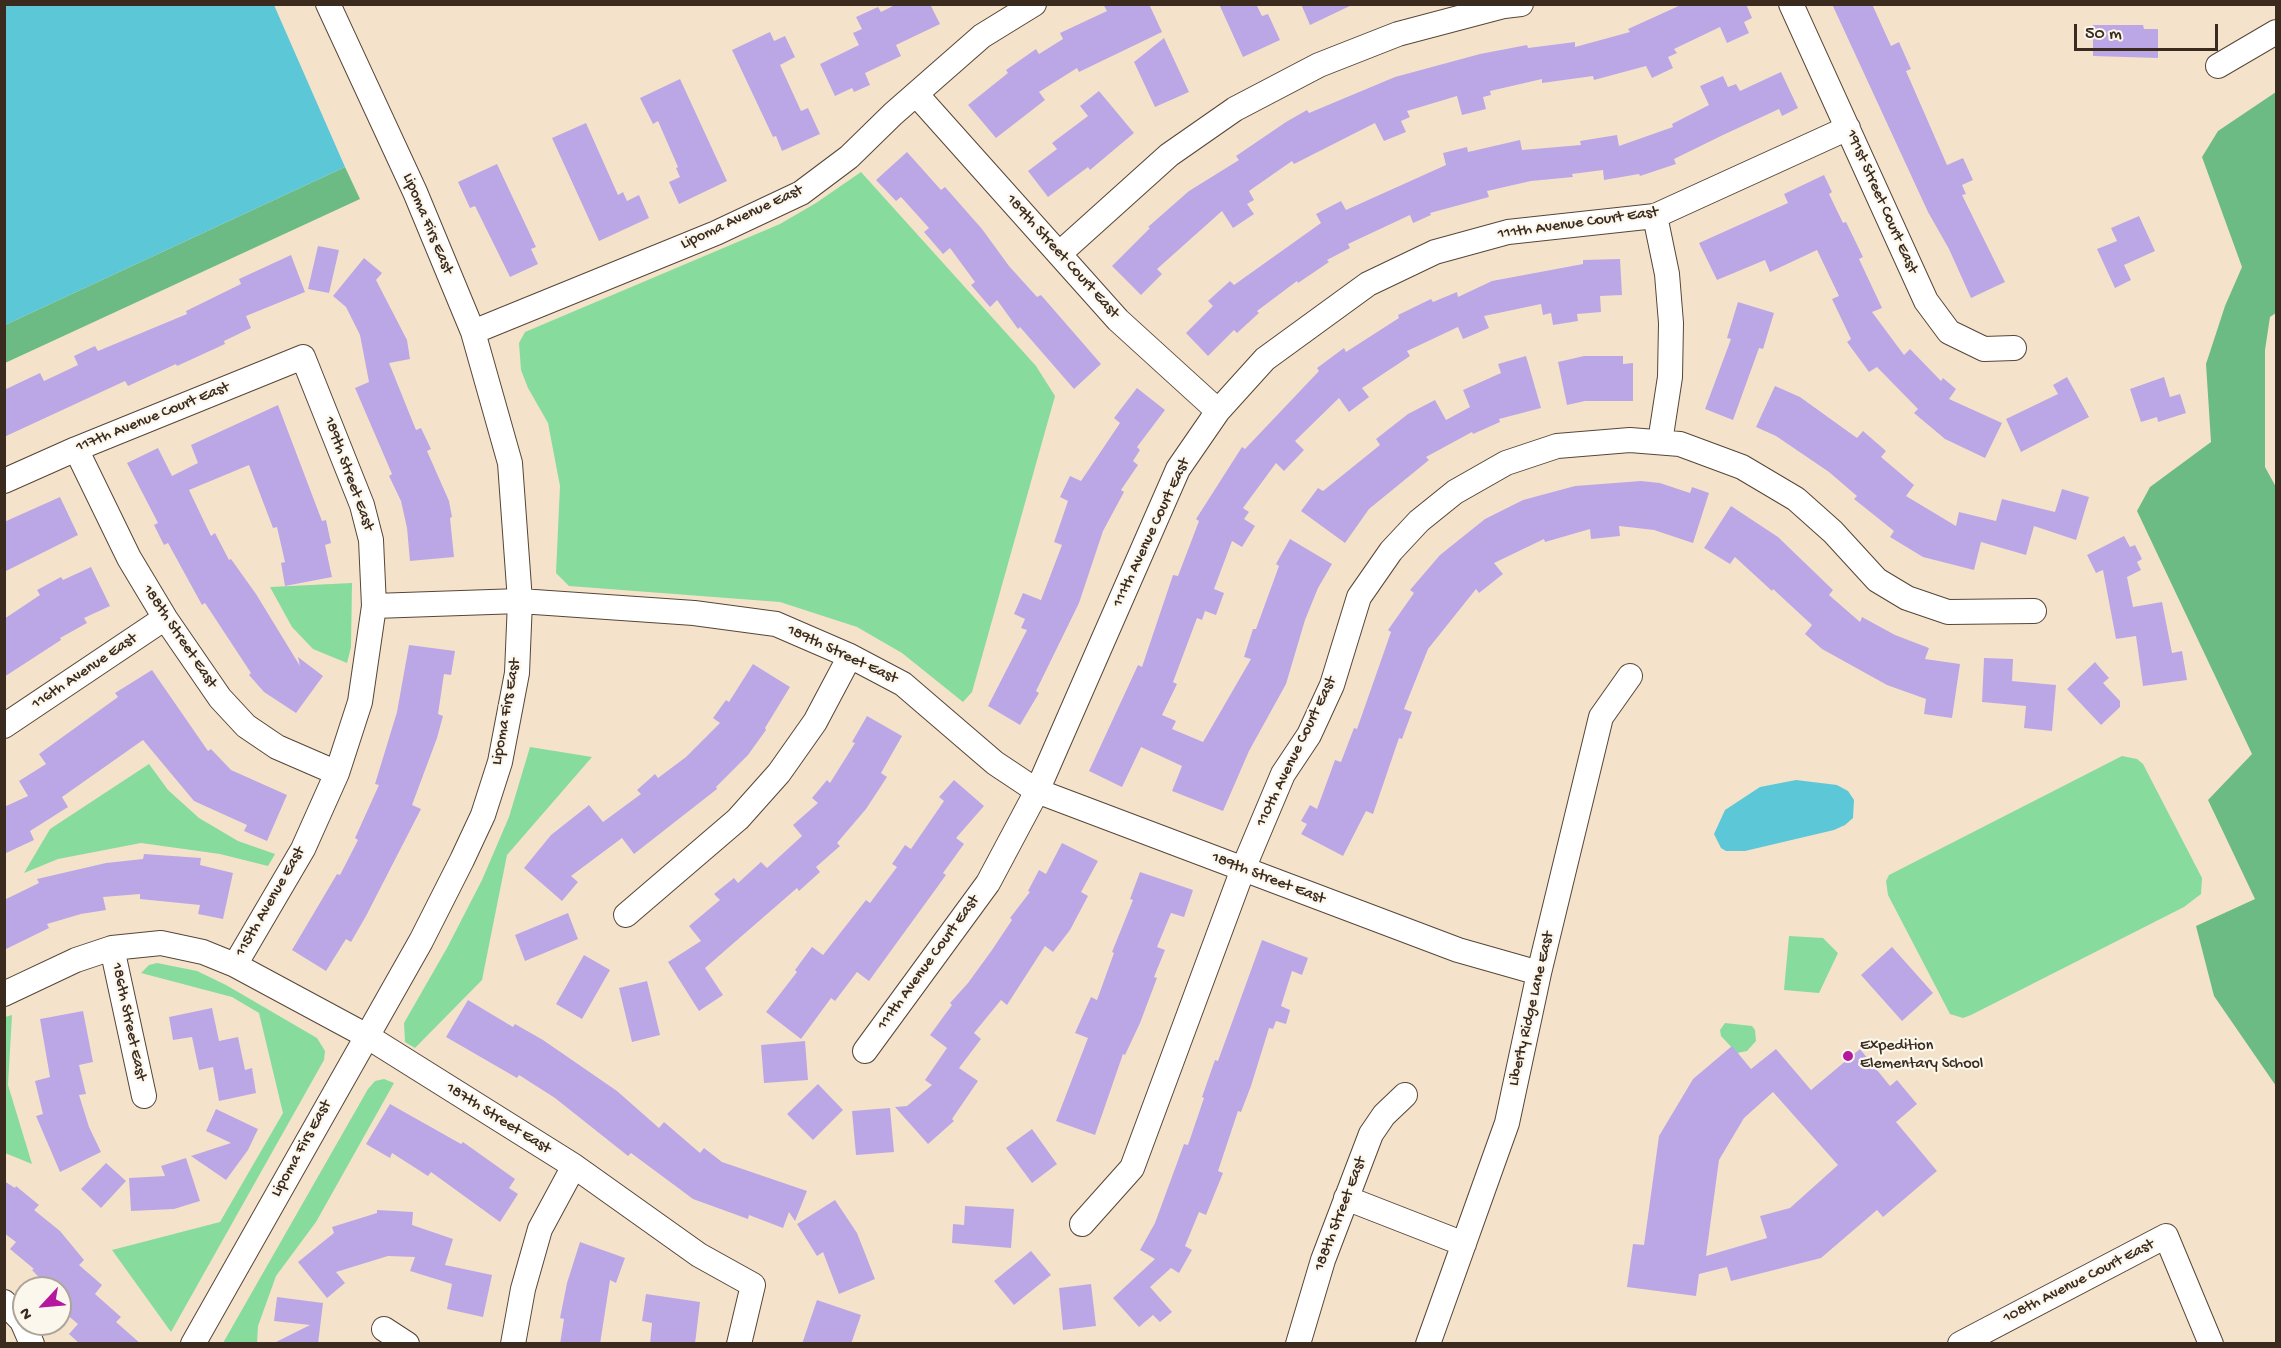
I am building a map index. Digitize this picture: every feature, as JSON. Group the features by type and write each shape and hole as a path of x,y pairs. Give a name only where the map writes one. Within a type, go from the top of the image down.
{"street":[{"name":"Lipoma Firs East","path":"193,1344 365,1035 421,941 483,815 500,762 517,674 520,601 510,463 473,332 415,192 328,4"},
{"name":"Lipoma Avenue East","path":"473,332 716,233 801,193 849,157 982,36 1034,4"},
{"path":"1059,254 1170,155 1235,109 1319,65 1398,33 1504,6 1521,4"},
{"name":"191st Street Court East","path":"1791,4 1926,301 1949,332 1984,349 2014,348"},
{"path":"2218,66 2277,32"},
{"name":"189th Street Court East","path":"916,94 1118,320 1218,411"},
{"name":"111th Avenue Court East","path":"865,1051 988,883 1037,791 1178,469 1218,411 1265,359 1368,284 1435,252 1508,232 1655,216 1848,129"},
{"path":"1655,216 1667,274 1671,323 1670,377 1660,442"},
{"name":"189th Street East","path":"303,357 362,504 371,540 374,606 520,601 694,613 776,624 850,656 903,684 995,763 1037,791 1458,951 1539,973"},
{"name":"117th Avenue Court East","path":"4,481 76,449 303,357"},
{"name":"110th Avenue Court East","path":"1082,1224 1132,1168 1243,869 1283,774 1309,735 1332,685 1359,597 1391,551 1419,521 1455,492 1506,463 1557,446 1630,441 1680,444 1743,467 1796,499 1833,532 1876,580 1907,598 1948,612 2034,611"},
{"name":"188th Street East","path":"76,449 129,558 165,618 220,698 246,726 277,747 337,773"},
{"name":"115th Avenue East","path":"4,994 76,960 112,948 161,943 203,952 235,964 303,849 337,773 360,702 374,606"},
{"name":"116th Avenue East","path":"4,726 165,618"},
{"path":"626,915 738,819 772,781 815,722 850,656"},
{"name":"Liberty Ridge Lane East","path":"1428,1344 1507,1123 1539,973 1601,717 1630,676"},
{"name":"186th Street East","path":"112,948 144,1096"},
{"name":"187th Street East","path":"235,964 365,1035 574,1166 699,1256 753,1286 739,1344"},
{"name":"188th Street East","path":"1298,1344 1323,1260 1371,1134 1384,1115 1405,1095"},
{"path":"513,1344 523,1289 540,1229 574,1166"},
{"path":"1346,1198 1464,1244"},
{"name":"108th Avenue Court East","path":"1960,1344 1998,1335 2166,1236 2211,1344"},
{"path":"4,1302 22,1321 32,1344"},
{"path":"384,1329 407,1344"}],"green space":[{"path":"2276,92 2276,313 2270,317 2265,350 2265,467 2276,487 2276,1086 2214,996 2196,926 2255,899 2208,800 2252,754 2137,511 2150,487 2211,442 2206,364 2225,306 2242,267 2202,157 2218,131"},
{"path":"345,167 360,199 5,363 5,325"},
{"path":"861,172 1036,366 1055,396 972,692 963,702 902,653 857,627 780,602 569,586 556,573 560,486 548,423 528,388 521,370 519,343 525,332 780,224"},
{"path":"352,583 351,647 347,663 313,649 292,627 270,587"},
{"path":"530,747 592,757 507,855 482,980 415,1048 405,1042 404,1023 447,948 482,880 509,817"},
{"path":"2122,756 2137,759 2143,764 2202,878 2201,894 2184,907 1971,1015 1963,1018 1950,1014 1888,895 1886,881 1889,875"},
{"path":"149,764 168,790 199,818 238,841 275,854 268,866 220,854 141,843 58,859 24,873 50,829"},
{"path":"1789,936 1823,938 1838,953 1819,993 1784,990"},
{"path":"157,963 197,971 226,985 317,1038 325,1051 324,1060 171,1332 112,1250 220,1222 283,1113 259,1013 232,997 141,973 149,965"},
{"path":"12,1015 8,1085 32,1164 5,1153 5,1017"},
{"path":"1725,1023 1752,1026 1755,1030 1756,1041 1747,1051 1737,1053 1721,1036 1720,1030"},
{"path":"384,1079 394,1083 316,1222 276,1276 258,1326 257,1343 223,1343 368,1089 375,1081"}],"water":[{"path":"4,5 274,5 345,167 5,325"},
{"path":"1796,780 1837,785 1848,791 1854,800 1853,818 1834,830 1745,851 1726,851 1721,848 1714,834 1725,810 1760,787"}],"building":[{"path":"897,4 930,4 940,24 896,45 901,56 865,73 870,85 854,92 852,88 835,96 820,64 859,45 853,33 862,29 856,17 878,7 881,12"},
{"path":"1103,4 1149,4 1162,32 1079,72 1077,68 1039,92 1045,100 996,138 968,105 1008,73 1006,70 1036,49 1039,54 1063,39 1060,33 1107,11"},
{"path":"1219,4 1256,4 1262,16 1268,14 1280,40 1243,57"},
{"path":"1301,4 1354,4 1310,25"},
{"path":"1683,4 1746,4 1752,18 1744,22 1749,33 1727,43 1720,27 1674,49 1677,53 1668,57 1673,68 1652,78 1646,66 1594,80 1593,76 1542,83 1542,79 1490,91 1491,95 1483,97 1486,109 1462,115 1457,96 1407,111 1410,117 1401,121 1406,132 1384,141 1375,123 1294,164 1292,161 1249,191 1254,200 1247,204 1254,214 1233,228 1222,211 1157,269 1162,274 1141,295 1112,266 1150,228 1148,227 1189,191 1239,160 1236,156 1307,110 1309,113 1395,77 1480,54 1527,45 1528,48 1575,42 1575,47 1630,32 1628,29"},
{"path":"1832,4 1872,4 1891,46 1899,42 1911,69 1906,71 1947,165 1963,158 1973,180 1962,185 1966,194 1962,195 2005,282 1971,298 1949,249 1928,212"},
{"path":"2093,25 2143,25 2144,29 2158,29 2158,58 2093,56"},
{"path":"770,32 774,41 785,36 795,57 780,65 801,111 808,108 820,134 782,151 776,136 773,137 732,50"},
{"path":"1164,38 1189,92 1155,107 1134,62"},
{"path":"1781,72 1798,108 1782,116 1779,109 1674,159 1676,164 1640,176 1639,174 1604,180 1603,170 1572,174 1573,177 1531,181 1487,191 1489,197 1430,213 1431,215 1413,223 1410,215 1348,244 1350,248 1327,260 1329,262 1298,283 1297,281 1257,311 1259,313 1237,333 1234,330 1208,356 1186,333 1213,306 1208,301 1230,281 1234,285 1321,223 1316,214 1341,201 1346,210 1446,165 1443,153 1467,147 1468,152 1520,140 1522,150 1581,145 1580,141 1617,135 1619,146 1673,127 1672,124 1709,105 1700,86 1723,76 1728,87 1736,84 1740,91"},
{"path":"680,79 727,181 679,204 669,182 680,177 676,168 678,167 658,121 653,124 640,98"},
{"path":"1099,91 1134,133 1090,170 1088,167 1048,197 1028,171 1057,149 1052,143 1088,116 1080,106"},
{"path":"586,123 618,195 623,192 627,201 639,195 649,218 599,241 552,138"},
{"path":"907,152 941,190 945,187 982,229 1009,266 1037,297 1041,295 1101,364 1074,389 1020,327 1018,329 997,300 990,307 971,285 975,282 950,248 943,254 924,232 929,228 901,197 896,201 876,180"},
{"path":"497,164 536,247 531,249 538,264 510,277 475,206 470,208 458,182"},
{"path":"1824,175 1832,192 1829,194 1863,257 1859,259 1882,308 1872,312 1904,355 1910,349 1941,381 1943,378 1956,389 1949,399 2002,423 1985,458 1945,439 1914,413 1918,409 1877,367 1869,372 1847,342 1851,339 1832,299 1839,296 1817,250 1770,272 1765,260 1717,280 1699,243 1788,203 1784,194"},
{"path":"2139,216 2155,251 2124,265 2131,280 2115,288 2097,249 2117,241 2111,228"},
{"path":"318,246 339,250 329,293 308,289"},
{"path":"291,255 305,292 246,316 251,328 224,341 225,344 177,366 176,364 128,386 125,381 4,437 4,390 40,373 44,381 78,365 74,356 95,346 98,351 187,314 186,311 241,284 239,279"},
{"path":"364,258 382,273 376,280 407,340 410,359 389,363 416,430 421,428 431,449 427,451 449,501 454,557 410,561 407,528 401,501 389,476 392,474 355,388 369,382 360,335 346,307 333,296"},
{"path":"1620,259 1622,295 1600,296 1601,312 1577,314 1578,321 1553,325 1551,313 1543,315 1541,304 1484,316 1489,328 1463,339 1458,327 1407,351 1410,356 1362,388 1369,397 1349,412 1339,398 1295,441 1304,450 1284,471 1276,463 1243,508 1249,512 1244,519 1255,526 1242,547 1232,541 1214,589 1224,593 1216,615 1205,611 1202,620 1197,618 1173,682 1177,684 1162,715 1176,721 1172,729 1203,742 1251,659 1244,657 1253,629 1256,629 1279,566 1276,564 1290,539 1332,564 1318,588 1305,620 1286,684 1249,751 1223,811 1172,791 1182,766 1141,747 1122,787 1089,771 1138,665 1142,667 1173,575 1178,576 1199,521 1196,519 1242,447 1245,449 1319,371 1317,368 1344,348 1346,352 1399,318 1398,315 1431,299 1433,302 1457,292 1458,297 1492,281 1583,264 1583,260"},
{"path":"1738,302 1774,313 1763,349 1759,348 1733,420 1705,409 1731,339 1727,338"},
{"path":"1526,356 1541,408 1499,419 1500,422 1473,434 1472,432 1426,457 1429,460 1369,509 1345,543 1301,511 1318,488 1323,491 1380,445 1376,439 1408,414 1435,400 1446,420 1470,407 1463,390 1501,373 1498,364"},
{"path":"1584,356 1623,356 1623,364 1633,363 1633,401 1585,401 1567,405 1558,362"},
{"path":"2067,377 2089,417 2021,452 2006,419 2058,394 2053,385"},
{"path":"2164,377 2170,397 2180,394 2186,413 2158,422 2157,417 2141,422 2130,389"},
{"path":"1775,386 1800,397 1857,438 1863,431 1886,451 1881,457 1914,485 1906,496 1956,526 1959,512 1996,521 2002,499 2055,512 2062,489 2089,497 2076,540 2034,526 2026,555 1981,542 1974,570 1923,557 1890,537 1894,531 1854,499 1857,496 1829,472 1776,436 1756,427"},
{"path":"1137,388 1165,410 1137,447 1140,450 1133,461 1138,465 1121,490 1124,492 1103,531 1079,603 1036,691 1039,693 1020,725 988,706 1027,630 1021,628 1025,619 1014,614 1023,593 1041,600 1062,545 1054,542 1068,501 1060,497 1070,476 1081,481 1120,423 1114,418"},
{"path":"278,405 322,521 326,520 331,543 325,545 332,577 285,586 281,563 285,562 277,527 273,528 249,465 189,490 211,536 215,533 229,560 231,559 256,594 300,666 298,657 323,676 296,713 264,692 249,675 251,673 205,603 202,605 168,543 164,545 154,525 158,523 127,463 158,448 172,476 198,463 191,445"},
{"path":"1641,481 1660,483 1690,493 1692,487 1709,493 1693,543 1654,530 1619,526 1620,536 1591,539 1590,529 1545,542 1544,539 1494,563 1503,574 1479,593 1476,589 1428,649 1404,709 1412,712 1402,739 1399,738 1373,814 1366,811 1343,856 1301,834 1307,824 1301,821 1310,805 1317,809 1335,760 1341,762 1354,728 1357,729 1391,632 1388,630 1414,593 1410,590 1440,555 1485,519 1523,500 1575,486"},
{"path":"60,497 78,535 4,572 4,522"},
{"path":"1731,506 1778,537 1833,590 1829,595 1860,622 1862,617 1895,635 1929,648 1925,659 1960,664 1952,718 1924,714 1926,699 1887,685 1822,649 1805,634 1812,625 1773,589 1772,591 1735,557 1730,564 1704,548"},
{"path":"2124,536 2130,547 2135,545 2142,559 2137,562 2141,570 2127,577 2133,607 2162,602 2172,653 2182,651 2187,680 2143,686 2136,636 2116,639 2103,570 2096,573 2087,555"},
{"path":"91,567 110,606 84,618 87,623 60,638 61,640 4,677 4,619 40,595 37,590 61,577 63,580"},
{"path":"409,645 455,651 451,675 444,674 438,714 443,716 437,738 412,805 421,809 351,942 346,939 326,971 292,950 337,874 340,875 358,840 355,838 379,785 375,784 397,712"},
{"path":"1984,658 2013,659 2012,681 2056,685 2052,731 2024,728 2026,706 1982,702"},
{"path":"2095,662 2109,678 2103,683 2120,701 2120,707 2101,725 2067,689"},
{"path":"753,664 790,687 765,728 766,730 748,755 716,787 717,789 634,854 622,838 571,876 578,882 562,901 524,868 551,835 589,805 603,822 641,794 637,790 655,774 658,778 686,757 720,723 713,718 726,700 729,702"},
{"path":"152,670 208,751 211,749 231,770 287,795 267,841 244,831 247,825 194,801 143,740 62,797 68,807 30,831 34,840 4,854 4,807 28,796 19,781 46,764 39,754 118,697 115,693"},
{"path":"867,716 902,736 881,773 887,777 866,809 837,843 840,846 816,867 820,872 799,891 797,888 705,968 723,995 699,1011 668,962 701,941 689,926 720,900 714,894 734,878 738,883 761,862 767,868 802,836 793,825 818,803 812,798 827,780 830,783 855,743 852,742"},
{"path":"954,780 984,806 956,838 964,844 943,873 946,875 869,981 857,972 835,1001 831,998 801,1039 766,1012 797,972 795,970 812,947 823,955 866,900 870,903 897,867 892,864 905,845 911,849 944,801 939,797"},
{"path":"1062,843 1098,861 1081,892 1088,896 1070,930 1053,952 1045,946 1007,1005 1001,1000 974,1033 981,1039 959,1068 978,1081 952,1119 954,1121 928,1144 895,1107 907,1106 932,1085 925,1080 947,1048 930,1035 952,1005 950,1003 968,983 1012,920 1010,918 1030,892 1028,891 1039,870 1046,874"},
{"path":"144,854 201,858 200,865 233,873 223,919 198,914 200,905 140,899 140,894 103,897 106,910 81,914 47,924 49,928 4,950 4,900 39,883 37,879 106,863 143,859"},
{"path":"1140,872 1193,890 1184,917 1171,913 1157,947 1165,950 1154,977 1157,978 1140,1023 1125,1055 1123,1054 1095,1135 1056,1121 1088,1038 1075,1033 1091,997 1097,1000 1114,953 1112,952 1133,900 1130,899"},
{"path":"568,913 578,939 525,961 515,935"},
{"path":"1262,940 1308,958 1302,975 1292,971 1281,1006 1290,1010 1286,1024 1276,1021 1273,1029 1269,1028 1251,1086 1241,1112 1238,1111 1218,1171 1223,1173 1206,1215 1199,1212 1185,1246 1192,1250 1179,1273 1171,1268 1150,1287 1172,1312 1160,1322 1153,1315 1139,1327 1113,1298 1155,1259 1140,1250 1155,1223 1184,1144 1188,1145 1215,1060 1218,1061"},
{"path":"1892,947 1933,993 1902,1021 1861,975"},
{"path":"584,955 610,970 582,1019 556,1004"},
{"path":"647,981 660,1035 632,1042 619,988"},
{"path":"468,1000 513,1027 515,1024 543,1040 617,1091 659,1128 664,1122 700,1153 704,1148 722,1162 807,1191 795,1221 789,1212 783,1228 749,1215 748,1219 693,1199 631,1153 628,1156 555,1098 519,1075 517,1078 446,1037"},
{"path":"212,1008 219,1041 238,1037 245,1070 252,1068 256,1093 219,1101 213,1067 199,1070 192,1037 173,1040 169,1017"},
{"path":"83,1011 93,1062 79,1065 86,1094 79,1095 89,1127 101,1152 60,1172 36,1116 43,1114 35,1081 50,1077 40,1019"},
{"path":"805,1041 808,1080 764,1083 761,1045"},
{"path":"1732,1046 1751,1069 1776,1049 1811,1090 1860,1049 1890,1086 1897,1080 1917,1104 1896,1122 1937,1171 1883,1217 1877,1210 1821,1258 1731,1281 1727,1267 1699,1274 1696,1296 1627,1287 1633,1244 1644,1245 1659,1136 1693,1079","holes":["1773,1092 1838,1165 1790,1208 1760,1216 1767,1238 1706,1256 1719,1160 1744,1118"]},
{"path":"818,1084 843,1110 813,1140 787,1114"},
{"path":"390,1104 461,1144 463,1142 515,1179 509,1188 518,1194 500,1222 431,1172 428,1176 392,1153 390,1158 366,1144"},
{"path":"890,1108 894,1152 856,1155 852,1111"},
{"path":"216,1109 258,1129 248,1150 226,1180 191,1156 231,1143 206,1131"},
{"path":"1032,1129 1057,1164 1032,1183 1006,1148"},
{"path":"186,1158 200,1201 174,1209 131,1211 129,1178 165,1176 161,1166"},
{"path":"106,1163 126,1181 101,1208 81,1189"},
{"path":"4,1181 15,1188 16,1186 39,1205 34,1210 60,1231 84,1260 79,1265 102,1285 95,1294 121,1317 116,1322 141,1344 80,1344 71,1336 72,1331 78,1324 72,1319 72,1276 38,1276 32,1270 34,1269 10,1249 16,1242 4,1233"},
{"path":"835,1200 857,1233 875,1279 839,1294 823,1252 817,1256 797,1224"},
{"path":"965,1206 1014,1209 1011,1248 952,1243 953,1224 964,1225"},
{"path":"377,1210 413,1212 412,1225 453,1239 445,1265 492,1275 483,1317 447,1309 452,1284 410,1271 415,1257 388,1256 336,1272 345,1283 327,1298 298,1262 334,1233 332,1227 377,1213"},
{"path":"580,1242 625,1258 616,1283 610,1280 600,1344 560,1344 564,1319 560,1318 567,1283"},
{"path":"1031,1251 1051,1275 1014,1305 994,1281"},
{"path":"1091,1284 1096,1326 1063,1330 1059,1288"},
{"path":"646,1294 700,1302 695,1344 650,1344 652,1323 642,1321"},
{"path":"277,1297 323,1303 318,1344 272,1344 310,1325 274,1321"},
{"path":"817,1300 861,1315 851,1344 802,1344"}],"place":[{"name":"Expedition Elementary School","path":"1848,1056"}]}
